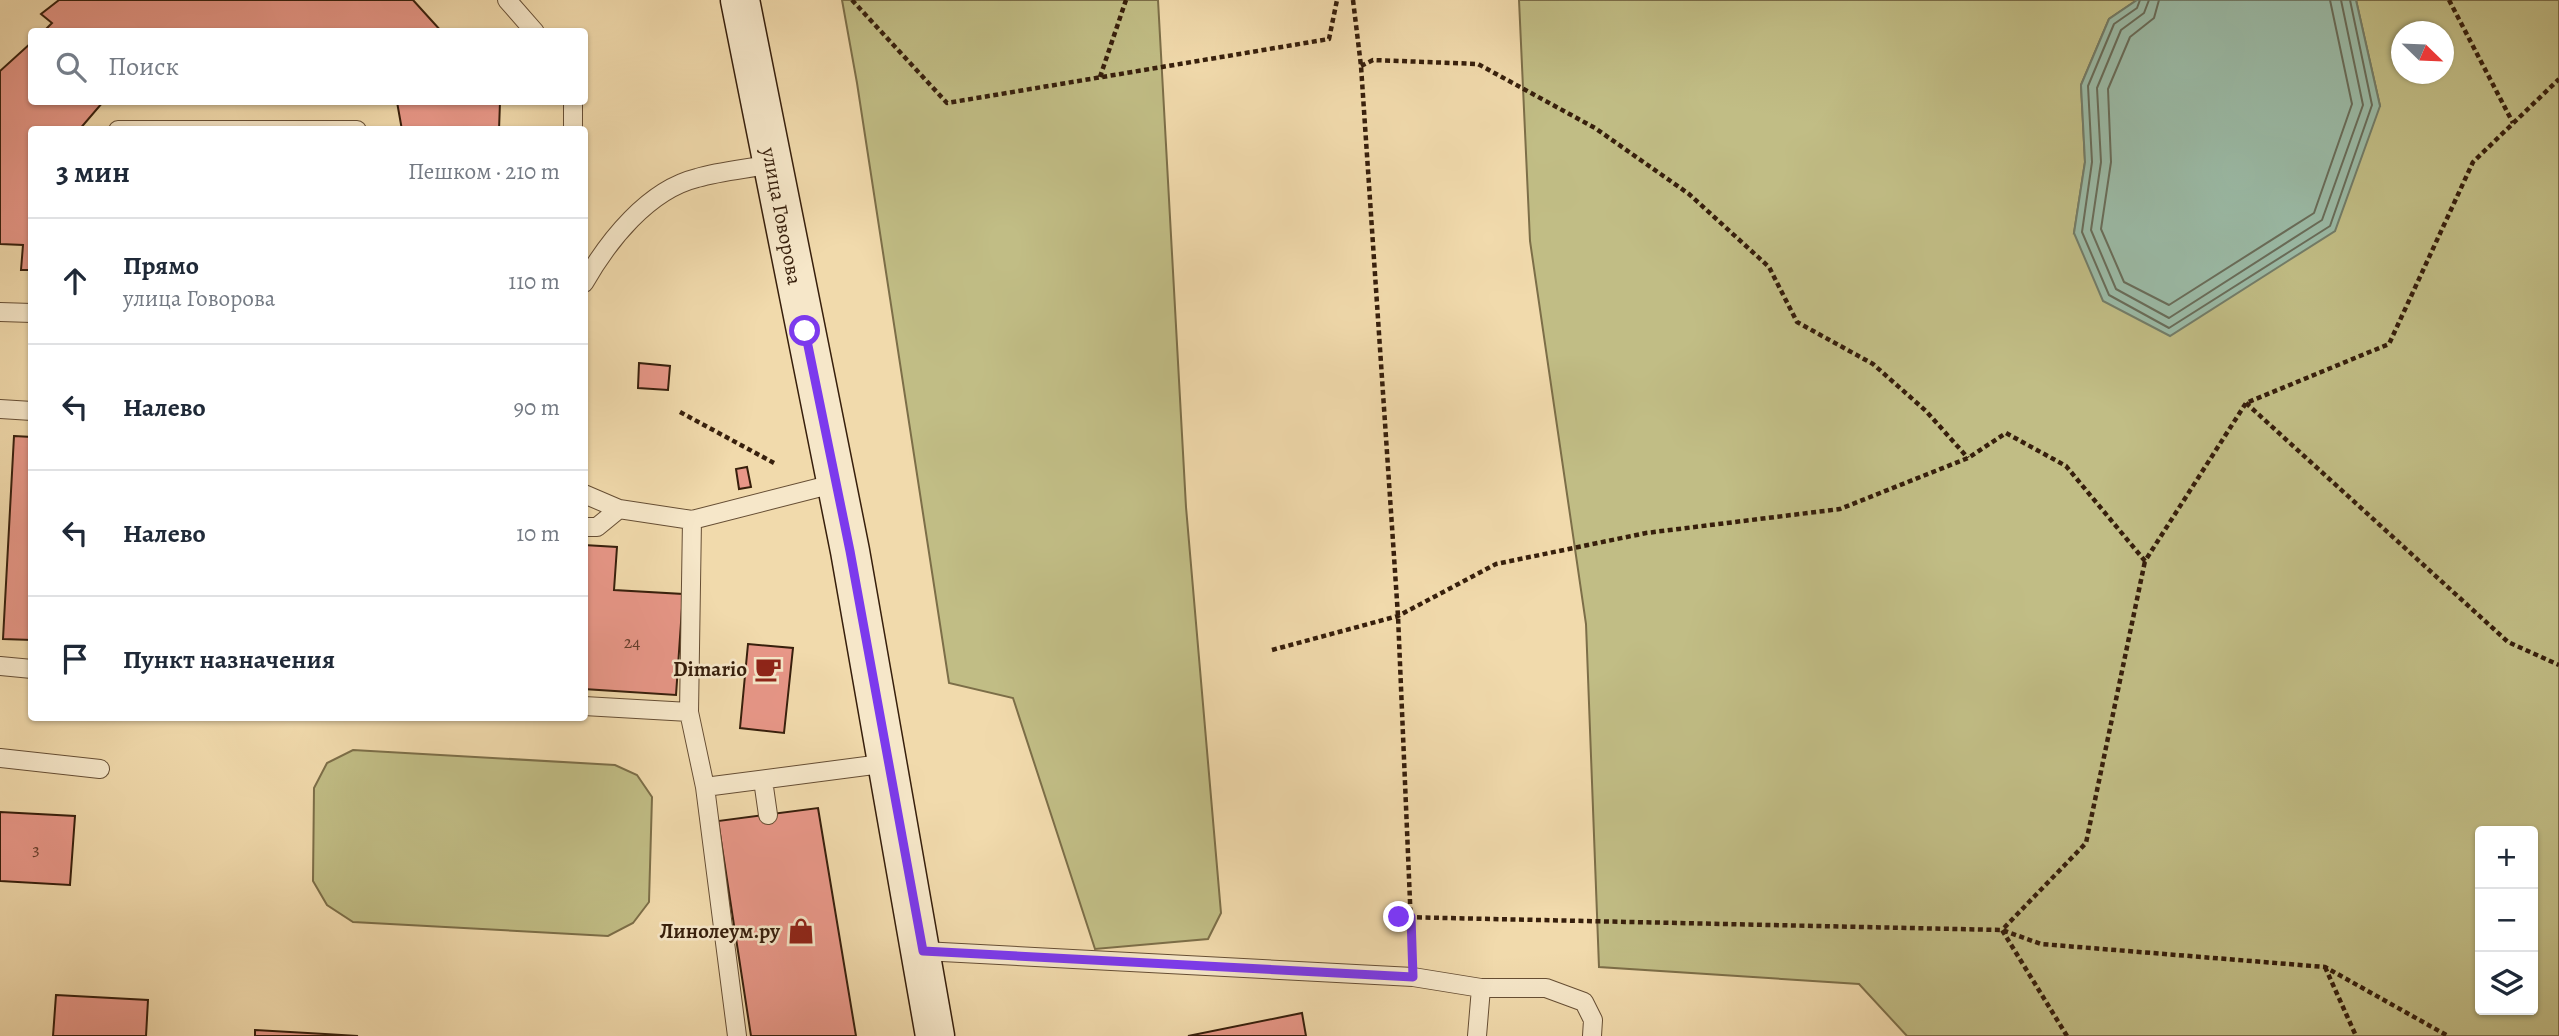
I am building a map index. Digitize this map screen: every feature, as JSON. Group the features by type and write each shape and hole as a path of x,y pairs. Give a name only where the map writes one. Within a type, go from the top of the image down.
{"main road":[{"name":"улица Говорова","path":"738,6 837,483 923,951 935,1036"}],"lane":[{"path":"507,0 532,28"},
{"path":"573,105 573,126"},
{"path":"588,276 596,261 641,206 694,178 772,164"},
{"path":"0,312 28,313"},
{"path":"0,409 28,411"},
{"path":"588,496 619,509 692,520 837,483"},
{"path":"588,527 597,527 619,509"},
{"path":"692,520 689,712 705,787 737,1036"},
{"path":"0,666 28,669"},
{"path":"588,706 689,712"},
{"path":"0,758 100,769"},
{"path":"705,787 889,763"},
{"path":"763,779 768,815"},
{"path":"923,951 1413,977 1481,988 1546,988 1584,1002 1593,1020 1592,1036"},
{"path":"1478,1036 1481,988"}],"path":[{"path":"852,0 947,103 1329,39 1337,0"},
{"path":"1100,77 1126,0"},
{"path":"1353,0 1362,66 1398,616 1413,977"},
{"path":"2449,0 2513,123"},
{"path":"1362,66 1373,60 1478,64 1595,128 1689,194 1769,267 1797,322 1873,364 1926,411 1968,458"},
{"path":"2002,930 2086,843 2145,561 2246,402 2389,344 2473,162 2559,79"},
{"path":"2246,402 2508,642 2559,665"},
{"path":"680,412 774,463"},
{"path":"1272,650 1398,616 1496,564 1646,533 1840,509 1968,458 2006,433 2066,466 2145,561"},
{"path":"1399,917 2002,930 2041,944 2325,967 2448,1036"},
{"path":"2002,930 2067,1036"},
{"path":"2325,967 2356,1036"}],"shaded area":[{"path":"842,0 1158,0 1186,507 1221,913 1208,939 1095,949 1013,698 949,683"},
{"path":"1519,0 2137,0 2109,19 2081,85 2085,162 2074,233 2380,106 2356,0 2559,0 2559,1036 1907,1036 1859,984 1599,967 1586,624 1530,241"},
{"path":"353,750 615,765 637,775 652,797 649,902 633,923 608,936 353,922 327,905 313,881 314,788 327,763"}],"water":[{"path":"2137,0 2356,0 2380,106 2335,231 2170,336 2103,301 2074,233 2085,162 2081,85 2109,19"}],"building":[{"path":"59,0 413,0 438,28 47,28 52,23 41,14"},
{"path":"28,46 28,105 100,105 82,126 28,126 28,270 21,270 23,245 0,244 0,71"},
{"path":"398,105 500,105 499,126 401,126"},
{"path":"639,363 670,366 668,390 638,388"},
{"path":"14,436 28,437 28,640 3,639"},
{"path":"747,467 751,487 739,489 736,469"},
{"path":"588,545 617,547 614,590 683,594 676,695 588,689"},
{"name":"Dimario","path":"748,644 793,648 784,733 740,728"},
{"path":"818,808 856,1036 751,1036 718,821"},
{"path":"0,812 75,816 70,885 0,881"},
{"path":"56,995 148,1000 146,1036 53,1036"},
{"path":"1302,1013 1306,1036 1188,1036"},
{"path":"255,1030 325,1034 358,1036 255,1036"}],"place":[{"name":"Dimario","path":"768,669"},
{"name":"Линолеум.ру","path":"801,931"}],"route":[{"path":"805,331 850,551 923,951 1413,977 1411,917 1399,917"}]}
